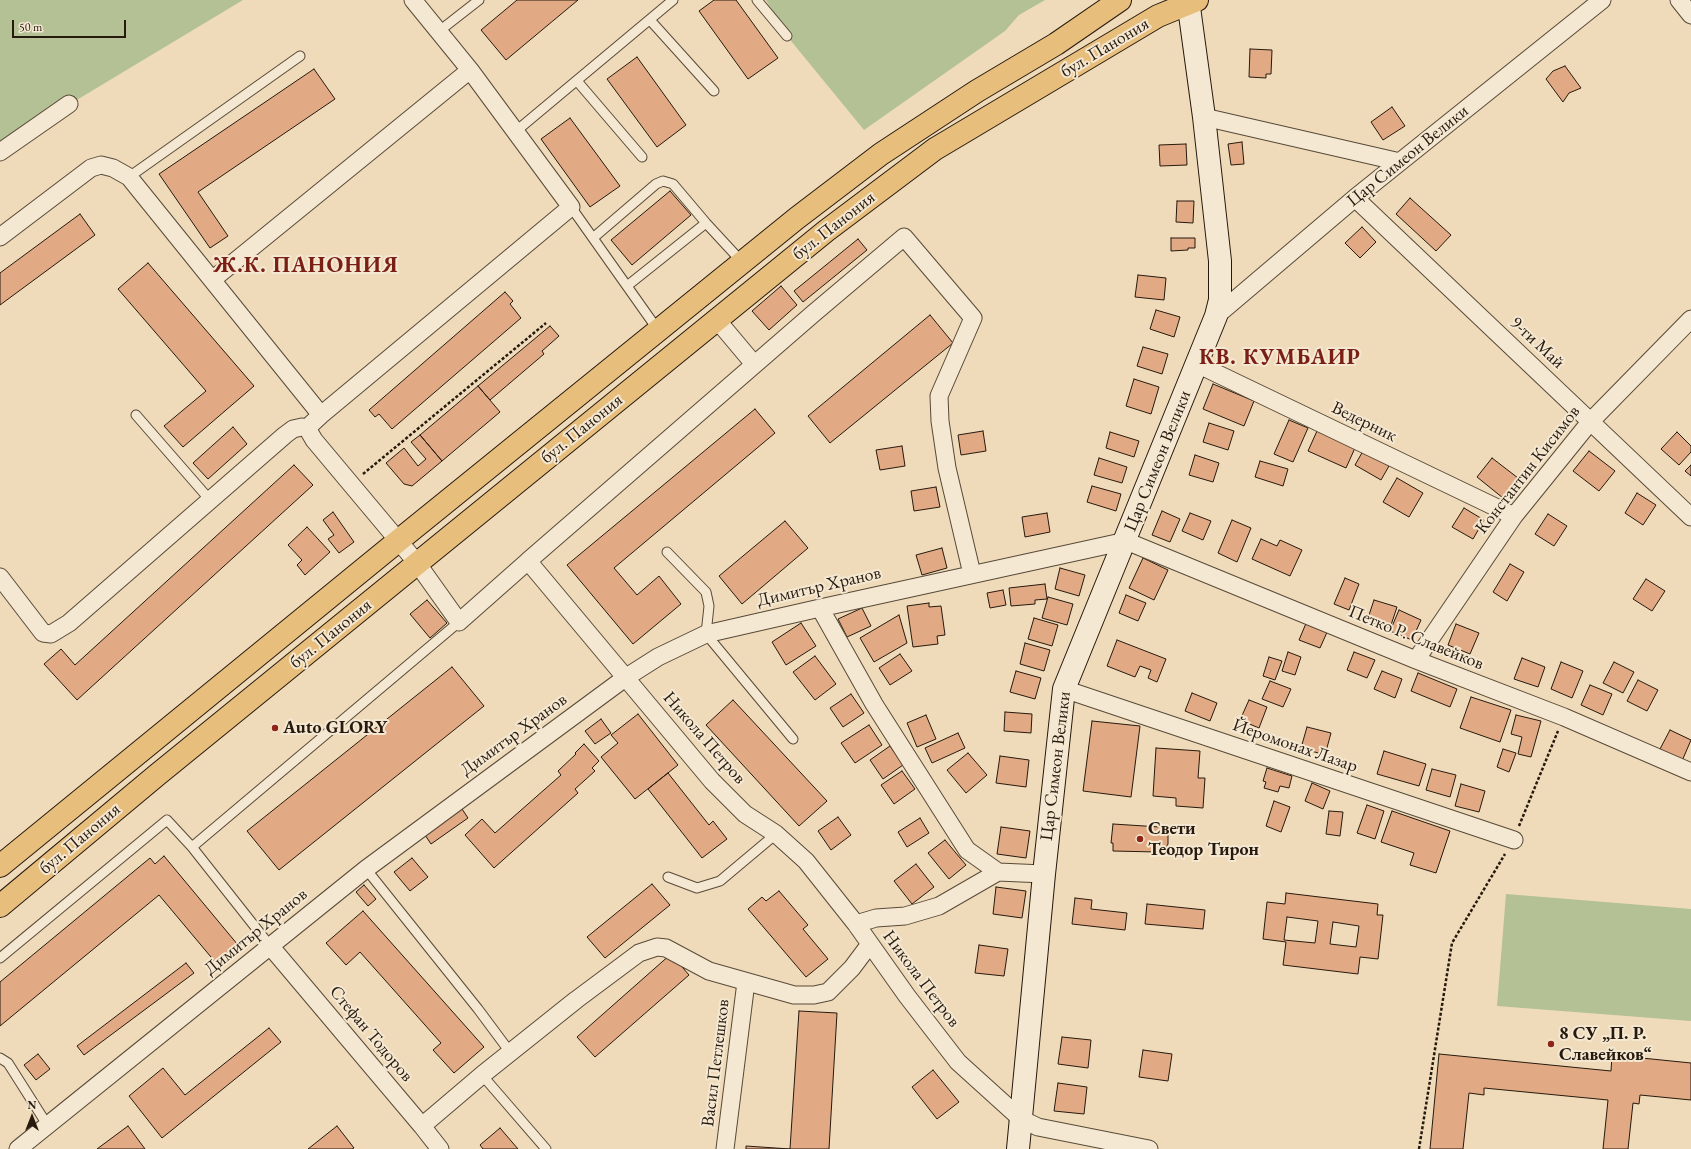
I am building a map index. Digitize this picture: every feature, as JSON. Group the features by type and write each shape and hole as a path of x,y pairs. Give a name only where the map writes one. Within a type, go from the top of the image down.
{"main road":[{"name":"бул. Панония","path":"0,866 797,218 881,154 977,91 1056,44 1120,0"},
{"name":"бул. Панония","path":"0,906 156,776 826,231 935,149 1158,16 1191,1"},
{"name":"Цар Симеон Велики","path":"1018,1149 1044,874 1064,689 1076,657 1126,541 1197,364 1216,316 1220,300 1220,261 1191,1"}],"street":[{"path":"307,428 571,207 470,70 413,0"},
{"name":"Цар Симеон Велики","path":"1216,316 1355,198 1602,0"},
{"path":"1679,0 1691,15"},
{"path":"212,280 470,70"},
{"path":"0,152 70,104"},
{"path":"1204,117 1400,162"},
{"path":"0,237 91,168 101,165 113,168 129,176 321,415"},
{"name":"9-ти Май","path":"1355,198 1691,517"},
{"path":"307,428 316,443 417,563 459,622 754,364 904,238 973,318 939,396 940,421 947,468 972,574"},
{"name":"Константин Кисимов","path":"1416,660 1514,516 1590,422 1691,319"},
{"path":"717,320 754,364"},
{"name":"Ведерник","path":"1197,364 1514,516"},
{"path":"0,577 44,633 51,634 69,623 285,435 294,429 302,427 307,428"},
{"name":"Димитър Хранов","path":"18,1149 366,869 625,678 658,657 706,634 1126,541"},
{"name":"Петко Р. Славейков","path":"1126,541 1416,660 1564,717 1691,772"},
{"name":"Никола Петров","path":"528,561 712,781 745,814 776,834 806,861 856,924 907,996 958,1062 1021,1119 1038,1127 1139,1148"},
{"path":"820,608 874,704 967,850 998,872"},
{"name":"Йеромонах Лазар","path":"1064,689 1514,840"},
{"path":"856,924 876,918 905,916 939,906 998,872 1044,874"},
{"path":"422,1126 510,1052 576,1000 640,953 656,947 666,948 709,971 794,995 814,995 828,992 852,968 870,944"},
{"name":"Стефан Тодоров","path":"270,947 440,1149"},
{"name":"Васил Петлешков","path":"725,1149 746,982"}],"lane":[{"path":"438,32 479,0"},
{"path":"515,132 673,0"},
{"path":"757,0 787,36"},
{"path":"650,20 714,92"},
{"path":"129,176 300,56"},
{"path":"577,80 642,157"},
{"path":"593,238 656,184 664,181 673,184 742,262"},
{"path":"571,207 658,330"},
{"path":"627,286 706,223"},
{"path":"136,415 210,500"},
{"path":"667,552 706,592 710,606 706,634 793,739"},
{"path":"192,847 459,622"},
{"path":"0,958 167,820 192,847 270,947"},
{"path":"668,877 697,888 720,881 776,834"},
{"path":"366,869 478,1009 510,1052"},
{"path":"0,1058 8,1063 48,1126"},
{"path":"482,1075 546,1149"}],"path":[{"path":"351,483 546,323"},
{"path":"1419,1149 1452,943 1514,840 1564,717"}],"green space":[{"path":"0,0 243,0 70,104 0,152"},
{"path":"766,0 1045,0 1019,15 1005,31 864,130 787,36"},
{"path":"1506,894 1691,909 1691,1021 1497,1006"}],"building":[{"path":"517,0 578,0 506,60 481,30"},
{"path":"714,0 736,0 778,58 748,79 699,11"},
{"path":"1250,49 1272,50 1271,74 1266,74 1266,78 1249,77"},
{"path":"637,57 686,125 657,147 607,79"},
{"path":"1565,66 1581,88 1569,93 1563,102 1546,79 1553,71"},
{"path":"314,69 335,99 198,192 228,236 210,248 159,174"},
{"path":"1392,107 1405,126 1383,140 1371,122"},
{"path":"570,118 620,186 590,207 541,139"},
{"path":"1242,142 1244,164 1231,165 1228,144"},
{"path":"1186,144 1187,165 1160,166 1159,145"},
{"path":"670,191 691,215 632,265 611,240"},
{"path":"1410,198 1451,235 1436,251 1396,214"},
{"path":"1177,201 1194,201 1193,223 1176,222"},
{"path":"80,214 95,235 0,305 0,273"},
{"path":"1362,227 1376,242 1360,258 1345,243"},
{"path":"1171,238 1195,238 1195,248 1171,251"},
{"path":"858,239 867,250 803,302 794,291"},
{"path":"148,263 254,386 183,447 164,426 206,391 118,289"},
{"path":"1138,275 1166,278 1164,300 1135,297"},
{"path":"781,286 797,305 769,330 752,311"},
{"path":"505,292 513,301 510,304 521,318 392,429 379,414 375,417 369,410"},
{"path":"1156,310 1180,317 1174,337 1150,329"},
{"path":"930,315 953,343 830,443 808,416"},
{"path":"550,326 559,336 542,351 544,354 490,400 478,386"},
{"path":"1143,347 1168,354 1162,374 1137,366"},
{"path":"1134,379 1159,387 1151,414 1126,406"},
{"path":"1213,384 1254,401 1244,426 1203,409"},
{"path":"478,386 500,412 442,461 420,435"},
{"path":"755,409 775,433 614,568 637,595 659,576 681,604 633,644 567,565"},
{"path":"1289,420 1308,428 1293,462 1274,454"},
{"path":"1209,423 1234,431 1228,450 1203,442"},
{"path":"233,427 247,444 208,479 193,463"},
{"path":"983,431 986,451 961,455 958,435"},
{"path":"1317,431 1355,448 1346,468 1308,451"},
{"path":"1110,432 1139,441 1134,457 1106,448"},
{"path":"1677,432 1691,446 1691,452 1679,465 1661,449"},
{"path":"420,435 442,461 412,486 404,484 386,463 404,448 418,466 426,459 411,442"},
{"path":"902,446 905,466 880,470 876,450"},
{"path":"1363,451 1389,466 1381,480 1355,465"},
{"path":"1589,451 1615,471 1599,491 1573,471"},
{"path":"1195,455 1219,463 1213,482 1189,475"},
{"path":"1099,458 1127,467 1122,483 1094,475"},
{"path":"1492,458 1518,478 1503,498 1477,477"},
{"path":"1260,461 1288,469 1283,486 1255,477"},
{"path":"294,465 313,485 77,700 44,664 61,649 75,665"},
{"path":"1691,465 1691,476 1685,471"},
{"path":"1397,478 1423,493 1409,517 1383,502"},
{"path":"1092,486 1121,494 1116,511 1087,502"},
{"path":"936,487 940,507 914,511 911,491"},
{"path":"1637,493 1656,505 1643,525 1625,513"},
{"path":"1464,508 1484,520 1473,539 1452,527"},
{"path":"1162,511 1180,519 1170,542 1152,535"},
{"path":"333,512 354,542 339,553 328,539 334,535 323,520"},
{"path":"1047,513 1050,532 1025,537 1022,517"},
{"path":"1190,513 1211,521 1203,540 1182,531"},
{"path":"1548,514 1567,526 1554,546 1535,534"},
{"path":"1232,520 1251,528 1237,562 1218,553"},
{"path":"785,521 808,548 742,604 719,576"},
{"path":"307,527 330,552 305,575 297,565 302,560 288,545"},
{"path":"1261,539 1277,546 1280,540 1302,550 1290,576 1252,559"},
{"path":"942,548 947,568 922,575 916,555"},
{"path":"1143,558 1168,570 1154,600 1129,588"},
{"path":"1510,564 1524,572 1507,601 1493,592"},
{"path":"1060,568 1085,575 1079,596 1055,589"},
{"path":"1345,578 1359,584 1349,610 1334,604"},
{"path":"1646,579 1665,591 1652,611 1633,599"},
{"path":"1045,584 1047,599 1035,600 1035,604 1011,606 1009,588"},
{"path":"1003,590 1006,605 990,608 987,593"},
{"path":"1126,595 1146,603 1138,621 1119,613"},
{"path":"1048,597 1073,604 1067,625 1042,618"},
{"path":"427,600 447,623 430,638 410,614"},
{"path":"1374,600 1397,607 1390,628 1367,621"},
{"path":"929,603 929,607 941,606 945,635 937,636 938,644 913,647 907,606"},
{"path":"862,608 871,626 847,637 838,619"},
{"path":"1399,610 1421,620 1412,640 1390,631"},
{"path":"899,615 907,643 874,662 860,638"},
{"path":"1034,618 1058,625 1052,646 1028,639"},
{"path":"1307,621 1328,630 1320,648 1299,640"},
{"path":"801,623 816,646 786,665 772,642"},
{"path":"1456,624 1479,633 1470,654 1448,645"},
{"path":"1117,640 1166,659 1157,682 1148,678 1151,670 1140,666 1135,677 1107,666"},
{"path":"1025,643 1050,650 1044,671 1020,664"},
{"path":"1288,652 1301,657 1295,675 1282,671"},
{"path":"1354,652 1375,660 1367,678 1347,670"},
{"path":"900,654 912,671 890,685 879,668"},
{"path":"815,656 836,684 815,700 793,672"},
{"path":"1269,657 1282,661 1275,680 1263,676"},
{"path":"1522,658 1545,667 1538,687 1514,679"},
{"path":"1561,662 1583,671 1572,698 1551,689"},
{"path":"1614,662 1634,672 1623,693 1603,683"},
{"path":"452,667 484,706 279,870 247,831"},
{"path":"1016,671 1041,678 1035,699 1010,692"},
{"path":"1382,671 1402,679 1395,698 1374,689"},
{"path":"1418,673 1457,689 1450,707 1411,691"},
{"path":"1638,680 1658,690 1647,711 1627,701"},
{"path":"1270,681 1291,689 1283,707 1262,699"},
{"path":"1590,685 1612,694 1603,715 1581,705"},
{"path":"1192,693 1217,703 1210,721 1185,711"},
{"path":"851,694 864,713 843,727 830,708"},
{"path":"1471,697 1511,710 1500,742 1460,728"},
{"path":"733,700 827,801 799,826 706,725"},
{"path":"1249,700 1267,707 1259,728 1240,720"},
{"path":"1005,712 1032,714 1031,733 1004,731"},
{"path":"638,714 678,765 635,799 601,757 618,743 611,735"},
{"path":"926,715 936,739 917,747 907,723"},
{"path":"1516,715 1541,721 1531,757 1518,754 1522,737 1511,734"},
{"path":"601,719 611,733 595,744 585,731"},
{"path":"1092,721 1140,726 1131,797 1083,791"},
{"path":"869,725 882,745 855,763 841,743"},
{"path":"1307,727 1331,733 1325,755 1301,748"},
{"path":"1670,730 1691,740 1682,761 1660,749"},
{"path":"958,733 965,748 932,763 925,748"},
{"path":"584,744 599,761 592,768 595,771 575,789 578,793 494,868 465,835 482,819 495,833 561,775 558,771"},
{"path":"890,746 903,765 883,779 870,760"},
{"path":"1156,748 1200,751 1198,778 1205,778 1203,808 1176,806 1176,798 1153,796"},
{"path":"1503,749 1516,753 1509,772 1497,767"},
{"path":"1384,751 1426,764 1419,786 1377,774"},
{"path":"968,753 987,775 966,793 947,770"},
{"path":"1000,756 1029,760 1026,787 996,783"},
{"path":"1267,768 1292,776 1289,788 1280,786 1278,792 1264,788 1266,782 1263,781"},
{"path":"1432,769 1456,775 1450,797 1426,790"},
{"path":"902,771 915,789 894,804 881,785"},
{"path":"668,773 709,825 713,821 727,839 702,858 648,789"},
{"path":"1312,783 1330,791 1323,809 1305,801"},
{"path":"1461,784 1485,791 1479,812 1455,806"},
{"path":"1274,801 1290,807 1281,832 1266,826"},
{"path":"1367,805 1384,811 1375,839 1357,833"},
{"path":"462,809 468,818 431,844 425,835"},
{"path":"1329,811 1343,812 1340,836 1326,834"},
{"path":"1392,811 1450,831 1436,873 1410,865 1414,853 1381,842"},
{"path":"838,817 851,835 831,850 818,831"},
{"path":"920,818 929,833 907,847 898,832"},
{"name":"Свети Теодор Тирон","path":"1113,824 1160,827 1168,834 1168,844 1165,849 1157,852 1113,851 1113,843 1111,843"},
{"path":"1001,827 1030,831 1026,858 997,854"},
{"path":"945,840 966,865 949,879 928,853"},
{"path":"164,856 238,945 216,963 159,895 0,1026 0,982 150,858 155,864"},
{"path":"412,858 428,877 410,891 394,872"},
{"path":"916,864 934,887 912,904 894,881"},
{"path":"652,884 670,905 605,958 587,937"},
{"path":"364,885 376,899 368,906 356,892"},
{"path":"996,887 1026,891 1022,918 993,914"},
{"path":"779,891 808,925 803,929 828,959 806,977 748,909 762,897 766,901"},
{"path":"1286,893 1378,904 1377,915 1383,915 1378,959 1360,957 1358,974 1283,965 1286,942 1263,939 1267,902 1285,904","holes":["1287,917 1318,921 1315,943 1284,940","1333,922 1359,926 1356,947 1330,944"]},
{"path":"1075,898 1092,900 1091,909 1127,913 1125,930 1072,924"},
{"path":"1147,904 1205,910 1203,929 1145,924"},
{"path":"363,911 484,1047 454,1073 433,1050 441,1043 360,952 346,965 326,943"},
{"path":"979,945 1008,949 1004,976 975,973"},
{"path":"671,954 689,975 595,1057 577,1037"},
{"path":"186,963 194,973 84,1055 77,1046"},
{"path":"799,1011 837,1013 829,1149 790,1149"},
{"path":"269,1028 281,1042 162,1138 129,1096 163,1068 185,1095"},
{"path":"1062,1037 1091,1040 1088,1068 1058,1064"},
{"path":"1143,1050 1172,1054 1168,1081 1139,1077"},
{"path":"38,1054 50,1069 36,1080 24,1065"},
{"path":"1439,1054 1611,1071 1612,1055 1691,1063 1691,1100 1640,1095 1639,1104 1633,1103 1628,1149 1603,1149 1608,1100 1484,1088 1484,1095 1469,1093 1463,1149 1430,1149"},
{"path":"933,1070 959,1102 937,1119 912,1087"},
{"path":"1058,1083 1087,1087 1084,1114 1054,1111"},
{"path":"128,1126 145,1149 97,1149"},
{"path":"337,1126 354,1148 308,1149"},
{"path":"500,1128 518,1149 483,1149 480,1145"},
{"path":"746,1146 790,1149 746,1149"}],"place":[{"name":"Auto GLORY","path":"275,728"},
{"name":"Свети Теодор Тирон","path":"1140,839"},
{"name":"8 СУ „П. Р. Славейков“","path":"1551,1044"}],"district":[{"name":"Ж.К. ПАНОНИЯ","path":"306,266"},
{"name":"КВ. КУМБАИР","path":"1280,358"}]}
